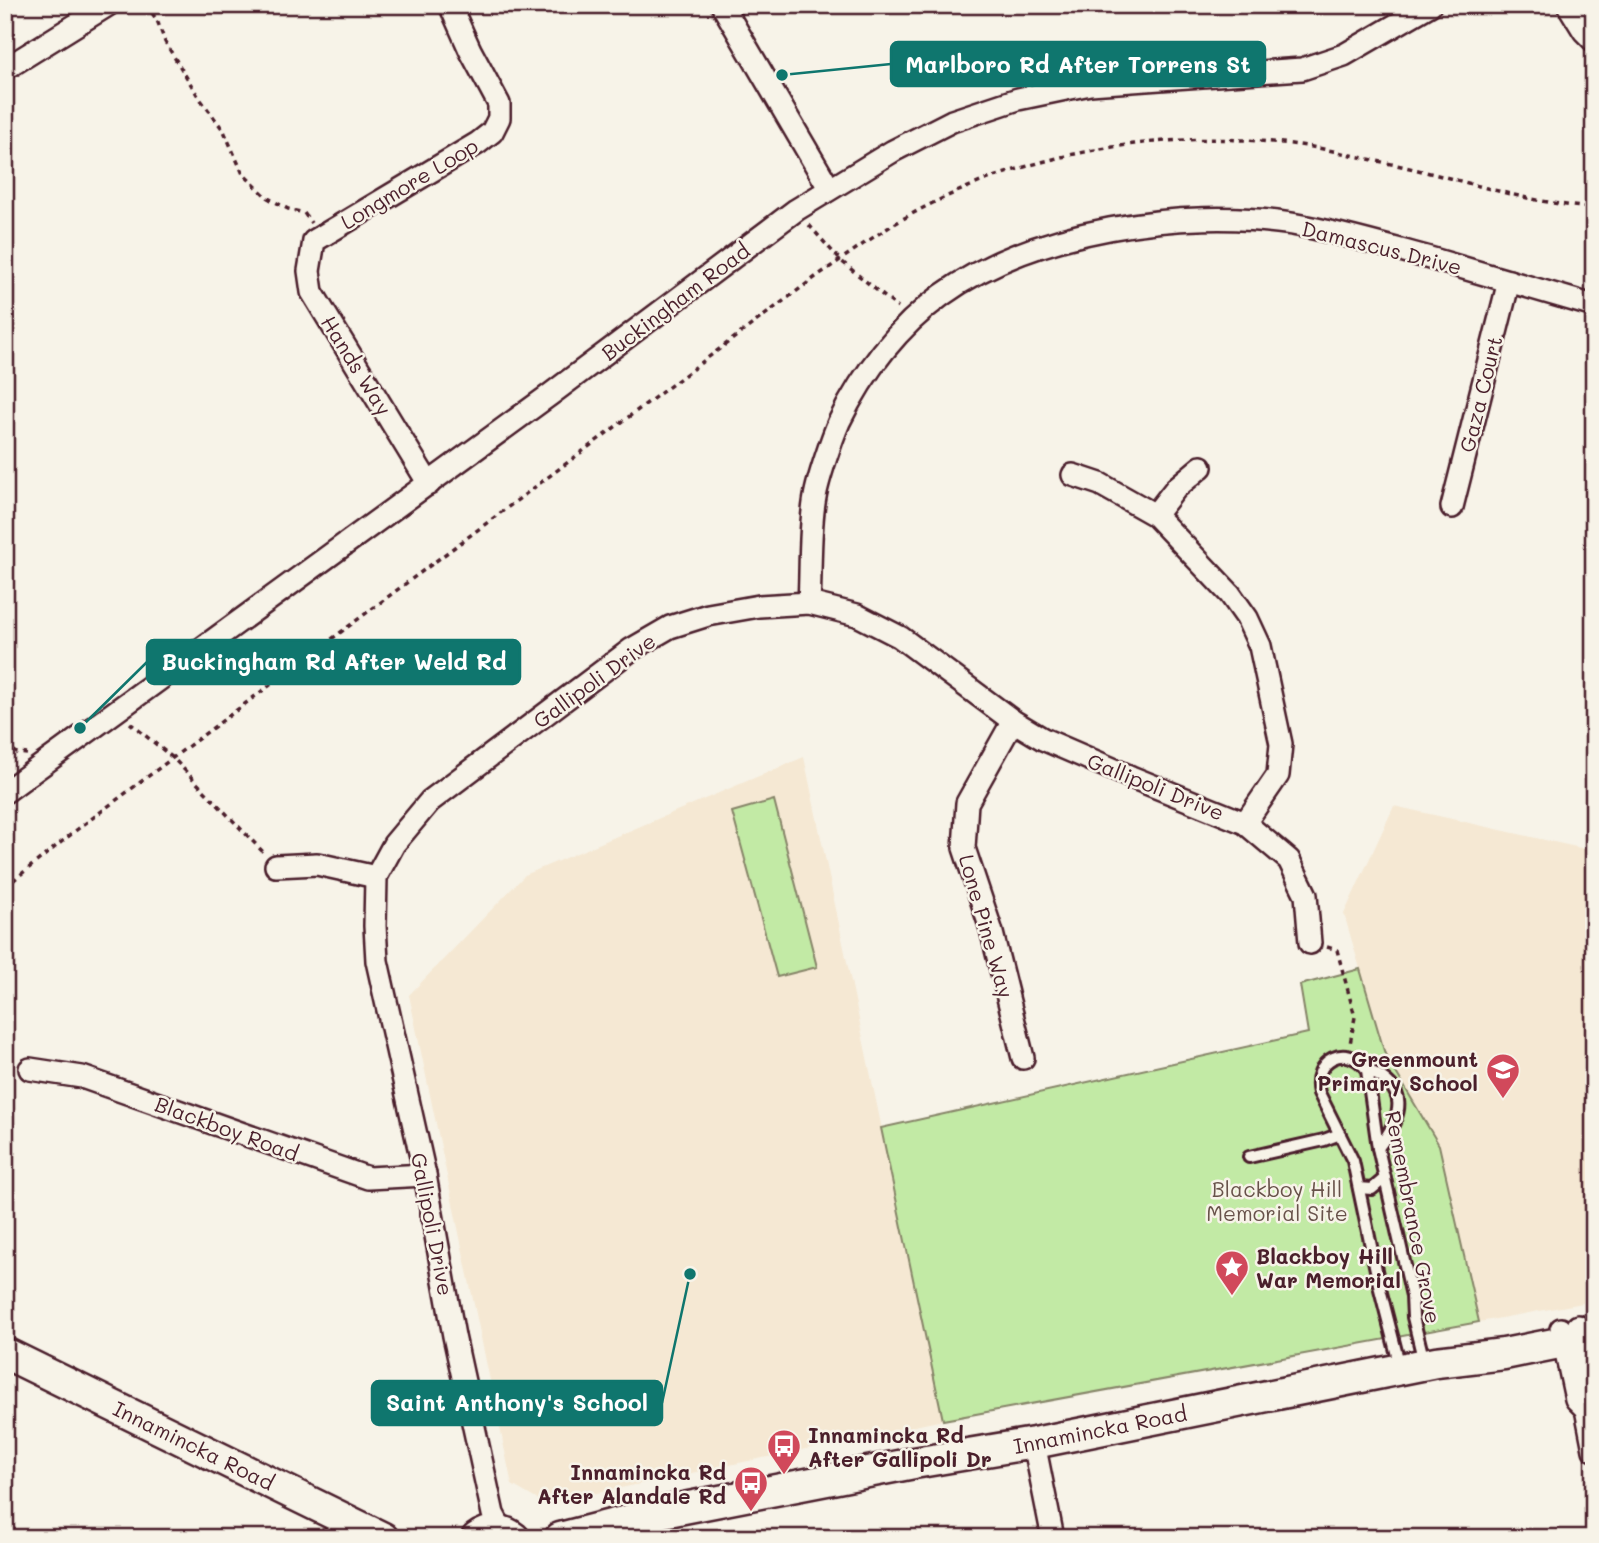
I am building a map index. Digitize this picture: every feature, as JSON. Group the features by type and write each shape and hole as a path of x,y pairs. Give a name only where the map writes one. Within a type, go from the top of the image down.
{"main road":[{"name":"Innamincka Road","path":"559,1538 914,1463 1034,1443 1420,1365 1501,1340 1578,1332"},
{"name":"Innamincka Road","path":"5,1353 383,1538"}],"street":[{"path":"5,69 108,5"},
{"name":"Longmore Loop","path":"314,229 478,143 492,132 499,118 499,104 450,5"},
{"path":"722,5 829,188"},
{"name":"Buckingham Road","path":"8,783 115,711 429,484 796,210 893,150 952,121 1018,99 1090,84 1302,69 1344,55 1430,5"},
{"path":"1568,5 1584,31 1594,41"},
{"name":"Damascus Drive","path":"809,603 815,497 838,424 864,377 898,334 942,295 987,268 1048,244 1116,227 1182,220 1239,219 1291,224 1344,234 1594,306"},
{"name":"Hands Way","path":"314,229 309,271 312,292 429,484"},
{"name":"Gaza Court","path":"1452,508 1509,281"},
{"path":"1155,515 1176,488 1201,467"},
{"path":"1073,475 1100,484 1155,515 1230,594 1247,618 1260,646 1281,744 1278,775 1245,822"},
{"name":"Gallipoli Drive","path":"493,1536 425,1175 377,961 376,877 394,844 430,801 632,649 670,627 708,615 759,606 809,603 857,615 900,637 1013,721 1056,744 1245,822 1289,860 1306,895 1310,943"},
{"name":"Lone Pine Way","path":"1013,721 967,803 964,848 992,929 1023,1058"},
{"path":"276,866 317,864 376,877"},
{"name":"Blackboy Road","path":"30,1069 82,1077 368,1178 425,1175"},
{"path":"1578,1332 1590,1395 1586,1409 1594,1450"},
{"path":"1034,1443 1053,1538"}],"lane":[{"path":"1347,1056 1362,1062 1367,1070 1380,1075 1391,1084 1399,1104 1393,1129 1378,1148"},
{"name":"Remembrance Grove","path":"1347,1056 1325,1063 1316,1082 1353,1161 1380,1289 1420,1365"},
{"name":"Remembrance Grove","path":"1367,1070 1378,1148 1420,1365"},
{"path":"1249,1157 1340,1134"},
{"path":"1359,1188 1372,1189 1385,1178"}],"path":[{"path":"146,5 157,20 165,42 198,96 224,131 243,174 268,198 288,209 304,213 314,229"},
{"path":"5,887 173,758 840,260 901,220 968,188 1034,164 1104,147 1172,140 1236,140 1300,145 1427,171 1501,192 1594,208"},
{"path":"796,210 840,260 902,311"},
{"path":"115,711 173,758 276,866"},
{"path":"5,745 17,753 27,754 37,750"},
{"path":"1310,943 1338,950 1355,1017 1347,1056"}],"shaded area":[{"path":"804,757 943,1420 545,1504 512,1485 409,995 525,875"},
{"name":"Greenmount Primary School","path":"1394,806 1594,851 1594,1301 1479,1322 1439,1146 1385,1054 1344,914"}],"green space":[{"path":"774,800 817,967 777,977 732,812"},
{"name":"Blackboy Hill Memorial Site","path":"1360,969 1385,1054 1439,1145 1479,1322 943,1420 881,1128 1308,1033 1300,985"}],"place":[{"name":"Marlboro Rd After Torrens St","path":"782,75"},
{"name":"Buckingham Rd After Weld Rd","path":"80,728"},
{"name":"Greenmount Primary School","path":"1503,1100"},
{"name":"Saint Anthony's School","path":"690,1274"},
{"name":"Blackboy Hill War Memorial","path":"1232,1297"},
{"name":"Innamincka Rd After Gallipoli Dr","path":"784,1476"},
{"name":"Innamincka Rd After Alandale Rd","path":"751,1513"}]}
